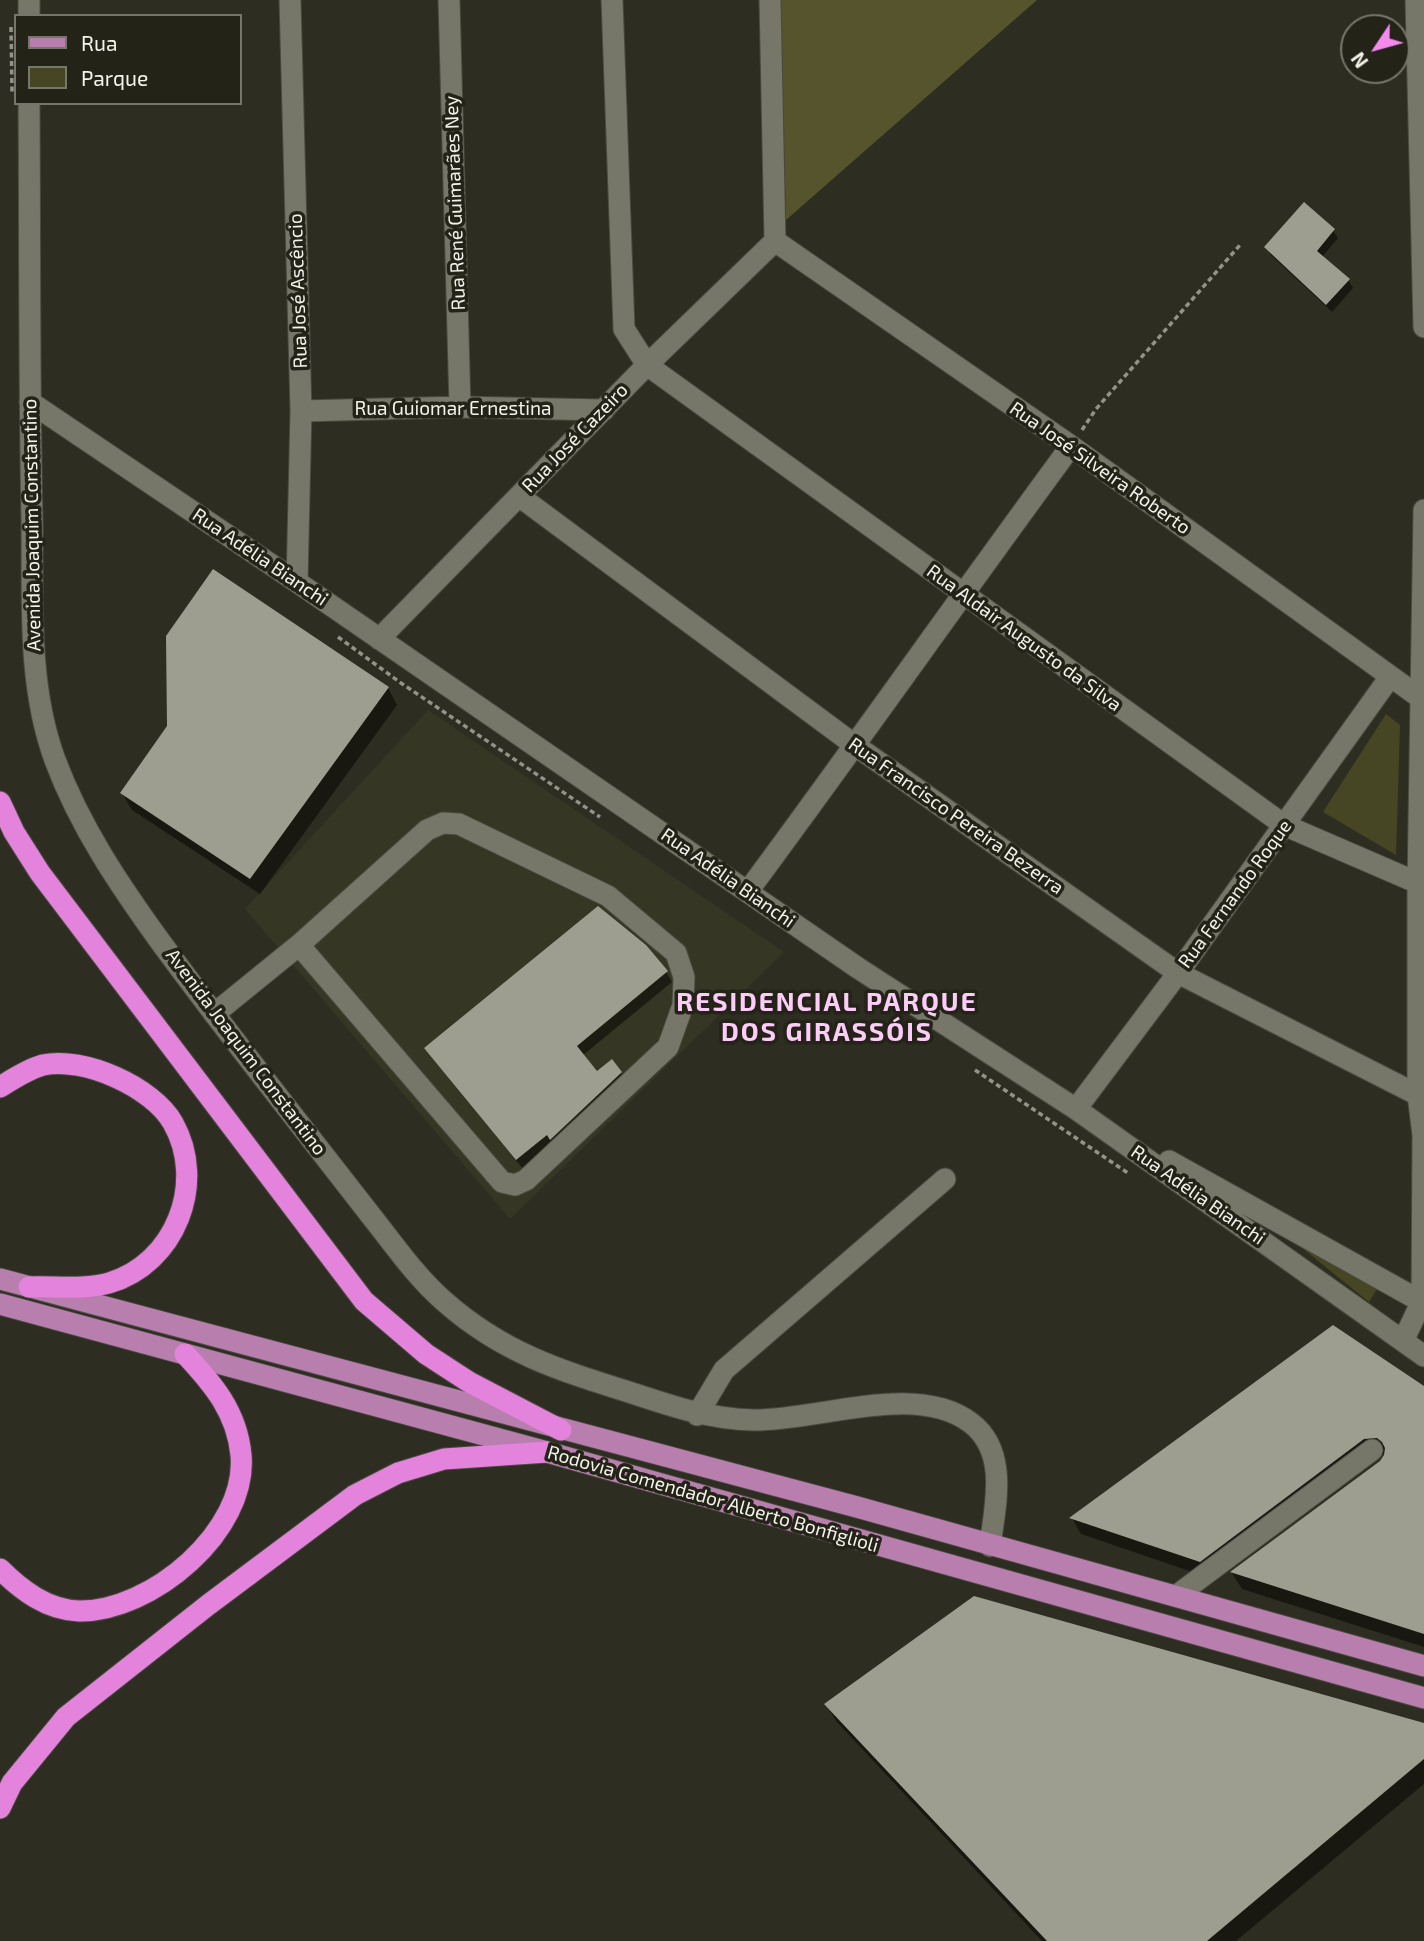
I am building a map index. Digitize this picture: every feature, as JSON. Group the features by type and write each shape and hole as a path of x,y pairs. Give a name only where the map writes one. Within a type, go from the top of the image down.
{"highway":[{"path":"0,802 14,832 40,873 364,1301 436,1361 469,1382 561,1430"},
{"path":"0,1087 43,1065 71,1064 109,1074 140,1091 172,1121 183,1144 186,1160 186,1199 174,1230 152,1259 125,1277 99,1286 29,1287"},
{"path":"0,1569 22,1590 46,1603 78,1611 111,1606 136,1597 190,1563 211,1539 229,1513 239,1484 241,1455 231,1416 217,1389 185,1354"},
{"path":"0,1808 12,1783 66,1717 208,1605 355,1495 398,1473 444,1459 547,1452"}],"main road":[{"name":"Rodovia Comendador Alberto Bonfiglioli","path":"0,1279 857,1507 1424,1666"},
{"name":"Rodovia Comendador Alberto Bonfiglioli","path":"0,1304 547,1452 1424,1698"}],"street":[{"name":"Rua José Ascêncio","path":"290,0 301,411 297,582"},
{"name":"Rua René Guimarães Ney","path":"450,0 460,407"},
{"path":"612,0 624,329 647,365"},
{"path":"769,0 775,241"},
{"path":"1416,0 1421,81 1424,327"},
{"name":"Avenida Joaquim Constantino","path":"29,105 34,654 41,718 75,807 120,886 214,1014 391,1241 443,1301 479,1329 524,1356 573,1375 697,1415 783,1420 884,1404 915,1403 947,1409 975,1425 991,1449 997,1471 990,1546"},
{"name":"Rua José Cazeiro","path":"379,639 647,365 775,241"},
{"name":"Rua José Silveira Roberto","path":"775,241 1071,446 1422,699"},
{"name":"Rua Aldair Augusto da Silva","path":"647,365 1284,825 1418,883"},
{"name":"Rua Adélia Bianchi","path":"30,402 858,968 1076,1109 1424,1356"},
{"name":"Rua Guiomar Ernestina","path":"301,411 460,407 604,410"},
{"path":"747,891 856,746 962,593 1071,446"},
{"name":"Rua Francisco Pereira Bezerra","path":"519,496 856,746 1178,973 1418,1095"},
{"path":"1403,1341 1423,1302 1424,1135 1418,1095 1422,941 1418,883 1424,510"},
{"name":"Rua Fernando Roque","path":"1076,1109 1178,973 1390,677"},
{"path":"214,1014 299,945 427,830 443,823 459,824 608,896 677,953 684,977 683,1005 668,1047 526,1180 514,1185 502,1182 299,945"},
{"path":"1076,1109 1423,1302"},
{"path":"697,1415 724,1370 945,1179"},
{"path":"1176,1596 1373,1450"}],"path":[{"path":"1071,446 1096,409 1240,245"}],"shaded area":[{"path":"780,0 1037,0 786,220"},
{"path":"428,710 784,952 510,1219 245,909"}],"green space":[{"path":"1386,714 1400,725 1396,855 1323,812"},
{"path":"1292,1240 1377,1289 1369,1302"}],"building":[{"path":"1304,202 1335,229 1317,251 1350,279 1326,305 1264,247"},
{"path":"213,569 389,687 250,879 120,793 167,726 166,636"},
{"path":"598,906 646,945 668,971 577,1046 597,1071 612,1059 622,1072 550,1140 547,1135 516,1160 424,1048"},
{"path":"1333,1325 1424,1386 1424,1634 1230,1572 1380,1461 1385,1448 1377,1438 1364,1439 1200,1562 1069,1518"},
{"path":"974,1596 1424,1723 1424,1759 1207,1941 1047,1941 824,1704"}],"district":[{"name":"RESIDENCIAL PARQUE DOS GIRASSÓIS","path":"827,1017"}]}
